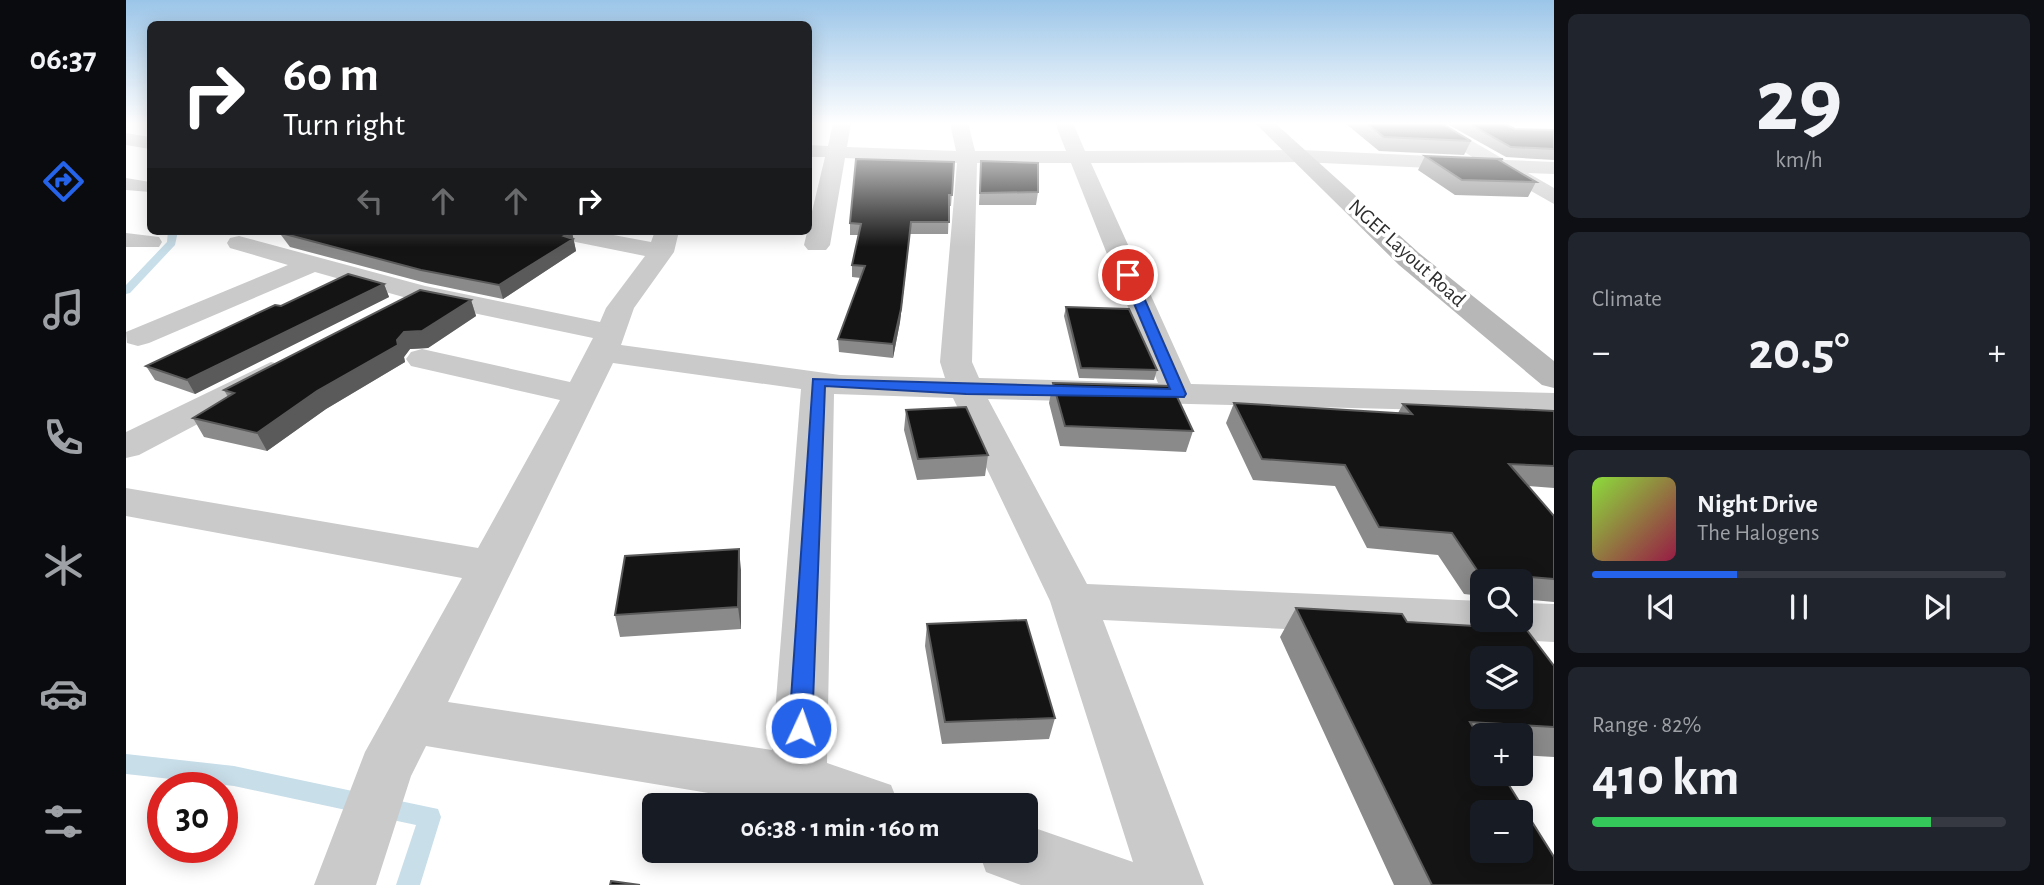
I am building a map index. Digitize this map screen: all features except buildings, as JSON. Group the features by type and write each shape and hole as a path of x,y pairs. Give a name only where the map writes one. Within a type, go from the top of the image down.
{"street":[{"path":"817,245 833,164"},
{"path":"962,164 956,362 966,389 1073,601 1172,885"},
{"path":"1080,164 1179,394"},
{"name":"NGEF Layout Road","path":"1310,164 1409,259 1554,378"},
{"path":"1482,164 1554,168"},
{"path":"1497,165 1554,197"},
{"path":"351,867 385,771 581,395 620,308 664,242 595,235"},
{"path":"239,243 607,342 818,382 966,389 1554,402"},
{"path":"138,337 312,264"},
{"path":"377,317 421,294"},
{"path":"126,447 296,359"},
{"path":"422,359 581,395"},
{"path":"798,781 818,382"},
{"path":"126,502 492,567"},
{"path":"1073,601 1554,623"},
{"path":"412,720 798,781 834,793"},
{"path":"1038,860 1113,885"}],"waterway":[{"path":"126,291 172,243 173,235"},
{"path":"126,764 234,776 430,817 408,885"}],"route":[{"path":"801,728 818,382 841,385 1179,394 1128,275"}]}
